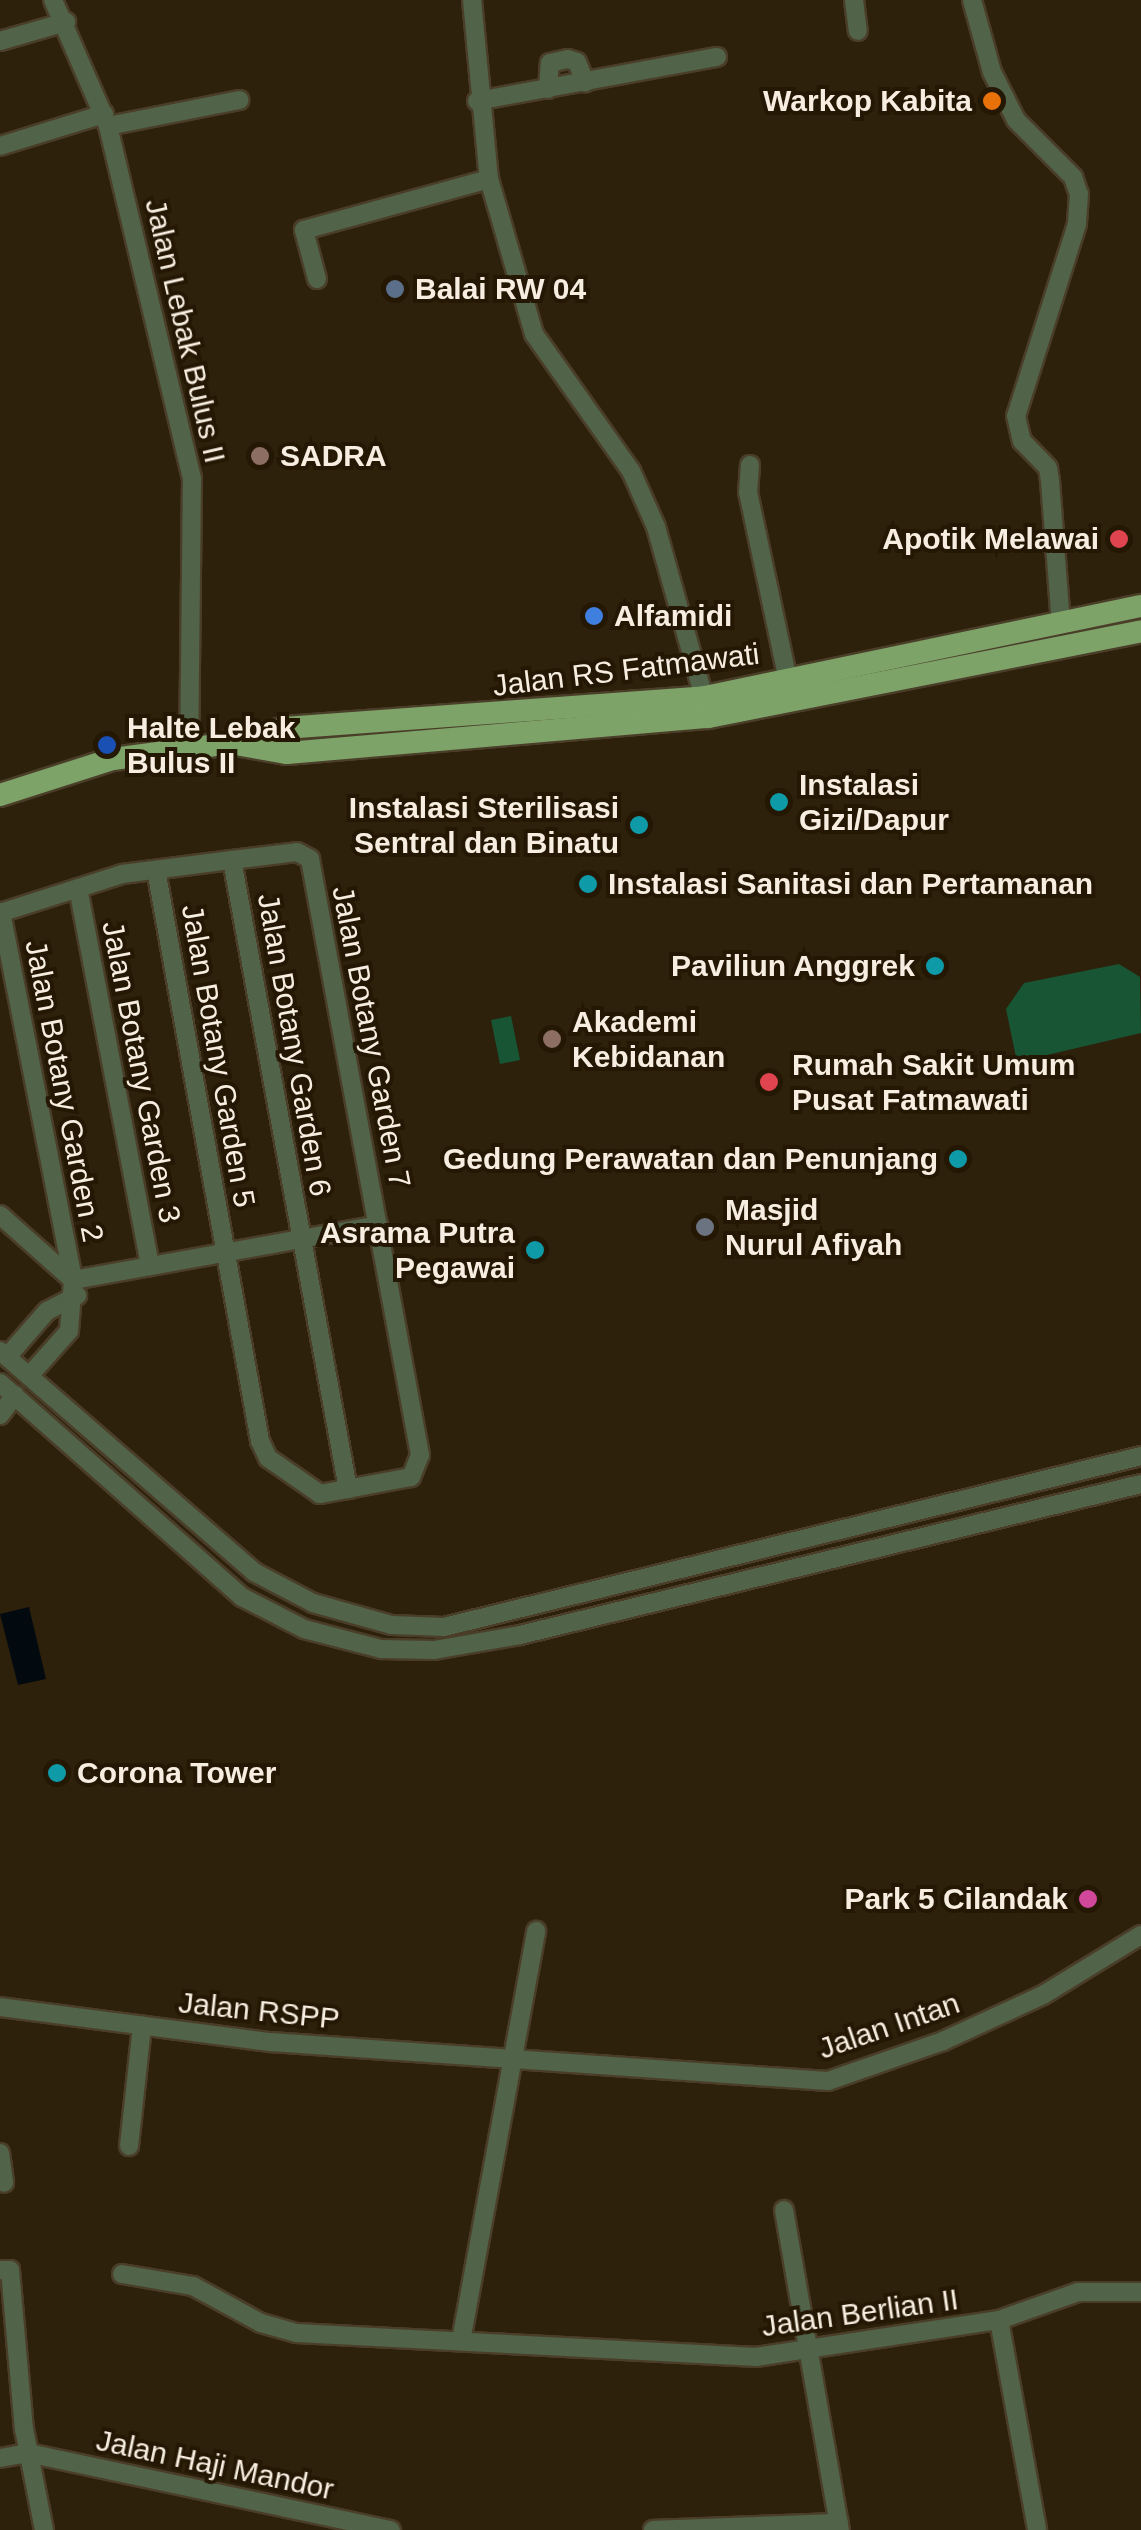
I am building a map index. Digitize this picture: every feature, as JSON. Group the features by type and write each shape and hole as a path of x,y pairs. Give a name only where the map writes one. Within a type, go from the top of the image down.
{"main road":[{"name":"Jalan RS Fatmawati","path":"706,707 788,680 1141,606"},
{"name":"Jalan RS Fatmawati","path":"0,795 113,759 232,744 285,728 408,734 706,707 1141,631"}],"street":[{"name":"Jalan Lebak Bulus II","path":"53,0 66,22 106,120 192,478 189,748"},
{"path":"472,0 478,101 489,178 534,334 559,377 607,431 656,527 706,707"},
{"path":"854,0 858,31"},
{"path":"972,0 992,72 1016,120 1073,177 1078,194 1077,224 1016,416 1022,441 1048,468 1061,623"},
{"path":"0,42 66,22"},
{"path":"478,101 717,56"},
{"path":"548,89 550,63 568,58 577,62 584,82"},
{"path":"0,146 106,120 240,100"},
{"path":"317,279 304,230 489,178"},
{"path":"750,465 748,492 788,680"},
{"name":"Jalan Botany Garden 7","path":"232,860 297,852 310,859 378,1225 418,1468 411,1477 348,1489"},
{"path":"1,912 78,888 156,870 232,860"},
{"name":"Jalan Botany Garden 6","path":"232,860 348,1489"},
{"name":"Jalan Botany Garden 5","path":"156,870 260,1441 268,1458 306,1489 320,1494 348,1489"},
{"name":"Jalan Botany Garden 3","path":"78,888 150,1266"},
{"name":"Jalan Botany Garden 2","path":"1,912 75,1288"},
{"path":"0,1215 75,1288"},
{"path":"378,1225 150,1266 75,1288 3,1354 254,1572 314,1603 392,1625 444,1627 1141,1456"},
{"path":"29,1376 69,1331 75,1288"},
{"path":"0,1414 7,1389 242,1597 304,1629 399,1649 520,1635 1141,1484"},
{"path":"514,1610 520,1635"},
{"path":"461,2341 536,1931"},
{"name":"Jalan Intan","path":"513,2059 828,2081 993,2018 1141,1935"},
{"name":"Jalan RSPP","path":"0,2007 142,2026 513,2059"},
{"path":"129,2146 142,2026"},
{"path":"0,2153 4,2183"},
{"path":"653,2530 840,2526 784,2210"},
{"path":"0,2270 10,2270 28,2454 44,2530"},
{"name":"Jalan Berlian II","path":"122,2274 193,2286 260,2323 297,2333 696,2356 810,2353 998,2320 1078,2292 1141,2292"},
{"path":"998,2320 1037,2530"},
{"name":"Jalan Haji Mandor","path":"0,2458 28,2454 391,2530"}],"green space":[{"path":"1119,964 1140,977 1141,1033 1017,1062 1006,1009 1024,983"},
{"path":"511,1016 520,1060 500,1064 491,1020"}],"shaded area":[{"path":"29,1607 46,1679 18,1685 0,1614"}],"place":[{"name":"Warkop Kabita","path":"992,101"},
{"name":"Balai RW 04","path":"395,289"},
{"name":"SADRA","path":"260,456"},
{"name":"Apotik Melawai","path":"1119,539"},
{"name":"Alfamidi","path":"594,616"},
{"name":"Halte Lebak Bulus II","path":"107,745"},
{"name":"Instalasi Gizi/Dapur","path":"779,802"},
{"name":"Instalasi Sterilisasi Sentral dan Binatu","path":"639,825"},
{"name":"Instalasi Sanitasi dan Pertamanan","path":"588,884"},
{"name":"Paviliun Anggrek","path":"935,966"},
{"name":"Akademi Kebidanan","path":"552,1039"},
{"name":"Rumah Sakit Umum Pusat Fatmawati","path":"769,1082"},
{"name":"Gedung Perawatan dan Penunjang","path":"958,1159"},
{"name":"Masjid Nurul Afiyah","path":"705,1227"},
{"name":"Asrama Putra Pegawai","path":"535,1250"},
{"name":"Corona Tower","path":"57,1773"},
{"name":"Park 5 Cilandak","path":"1088,1899"}]}
